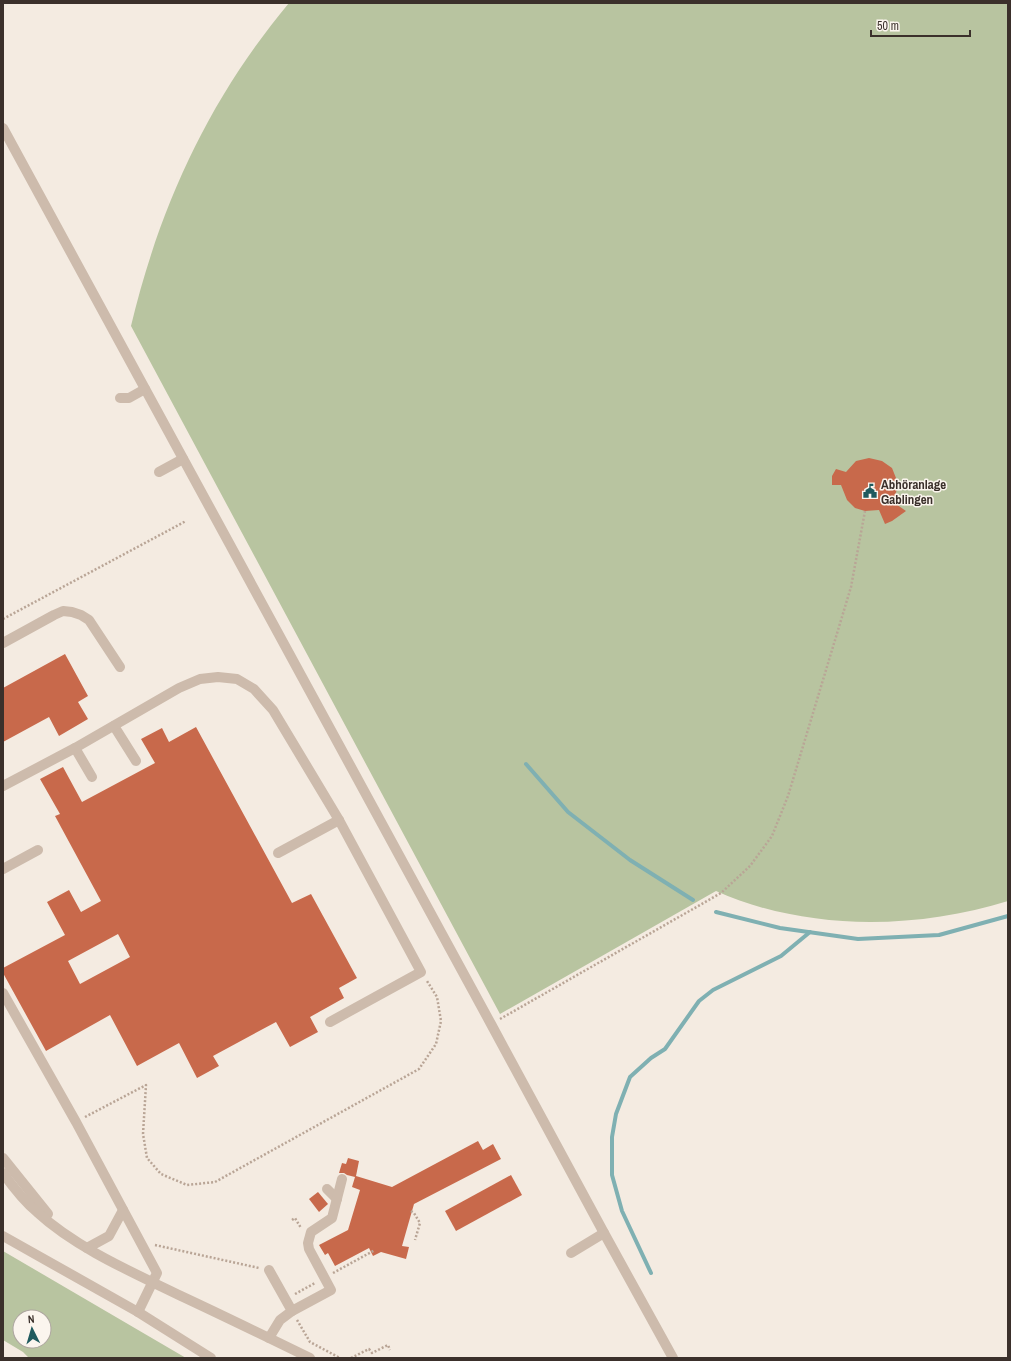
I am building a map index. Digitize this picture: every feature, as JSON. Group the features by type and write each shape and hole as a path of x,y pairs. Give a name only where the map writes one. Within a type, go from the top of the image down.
{"lane":[{"path":"3,128 673,1358"},
{"path":"120,398 129,398 146,389"},
{"path":"159,472 183,459"},
{"path":"3,643 54,615 63,611 72,612 89,620 120,667"},
{"path":"3,786 75,748 179,688 200,679 218,677 237,680 254,689 273,710 338,820 421,972 330,1022"},
{"path":"114,726 136,762"},
{"path":"75,748 92,778"},
{"path":"278,853 338,820"},
{"path":"3,869 38,850"},
{"path":"3,993 76,1122 157,1273 138,1312"},
{"path":"3,1158 34,1198 65,1234"},
{"path":"3,1173 13,1187 37,1212 65,1234 87,1248 153,1282 310,1358"},
{"path":"269,1338 280,1320 292,1311 331,1290 309,1249 308,1243 312,1232 332,1218 342,1179"},
{"path":"327,1189 337,1199"},
{"path":"87,1248 109,1236 123,1210"},
{"path":"571,1253 604,1233"},
{"path":"3,1236 138,1312 211,1358"},
{"path":"269,1270 292,1311"}],"path":[{"path":"491,1024 721,893 750,866 772,836 788,796 851,587 865,511"},
{"path":"3,619 186,522"},
{"path":"76,1122 146,1085 143,1134 147,1158 161,1174 187,1185 215,1182 419,1069 436,1044 441,1021 437,997 421,972"},
{"path":"411,1211 420,1223 415,1240"},
{"path":"141,1242 269,1270"},
{"path":"292,1311 310,1342 340,1358"},
{"path":"352,1358 370,1348 372,1353 388,1345 390,1350"}],"green space":[{"path":"289,3 1008,3 1008,901 972,911 936,917 898,921 860,922 786,914 750,904 716,891 500,1014 131,326 143,281 157,238 191,155 211,115 235,77 260,39"},
{"path":"3,1251 186,1358 29,1358 18,1349 52,1349 52,1309 12,1309 12,1345 3,1340"}],"building":[{"name":"Abhöranlage Gablingen","path":"869,458 882,461 892,468 896,478 897,489 893,502 906,511 885,524 879,510 865,511 855,508 847,500 841,485 832,485 832,476 836,469 846,472 856,461"},
{"path":"65,654 88,696 78,702 88,719 59,736 49,717 3,742 3,688"},
{"path":"196,727 292,903 311,894 357,978 339,988 344,998 310,1017 318,1032 290,1047 276,1022 213,1056 219,1066 197,1078 179,1043 137,1066 110,1015 46,1051 3,973 3,968 65,935 47,902 69,890 81,912 101,901 55,816 60,814 40,779 63,767 82,802 155,763 141,739 162,728 169,742","holes":["118,934 130,957 80,984 68,961"]},
{"path":"478,1141 483,1150 493,1144 501,1159 414,1204 402,1246 409,1247 406,1259 381,1252 373,1256 369,1248 335,1266 328,1253 325,1255 319,1245 348,1230 360,1190 352,1187 355,1177 344,1173 339,1173 342,1163 346,1164 348,1158 359,1161 356,1176 392,1187"},
{"path":"511,1175 522,1195 456,1231 445,1211"},
{"path":"318,1192 328,1204 319,1212 309,1199"}],"waterway":[{"path":"526,764 568,812 630,860 693,900"},
{"path":"716,912 780,928 858,939 939,935 1008,916"},
{"path":"651,1273 622,1211 612,1175 612,1137 616,1114 630,1077 651,1058 665,1049 699,1001 713,990 781,956 810,932"}],"place":[{"name":"Abhöranlage Gablingen","path":"870,491"}]}
